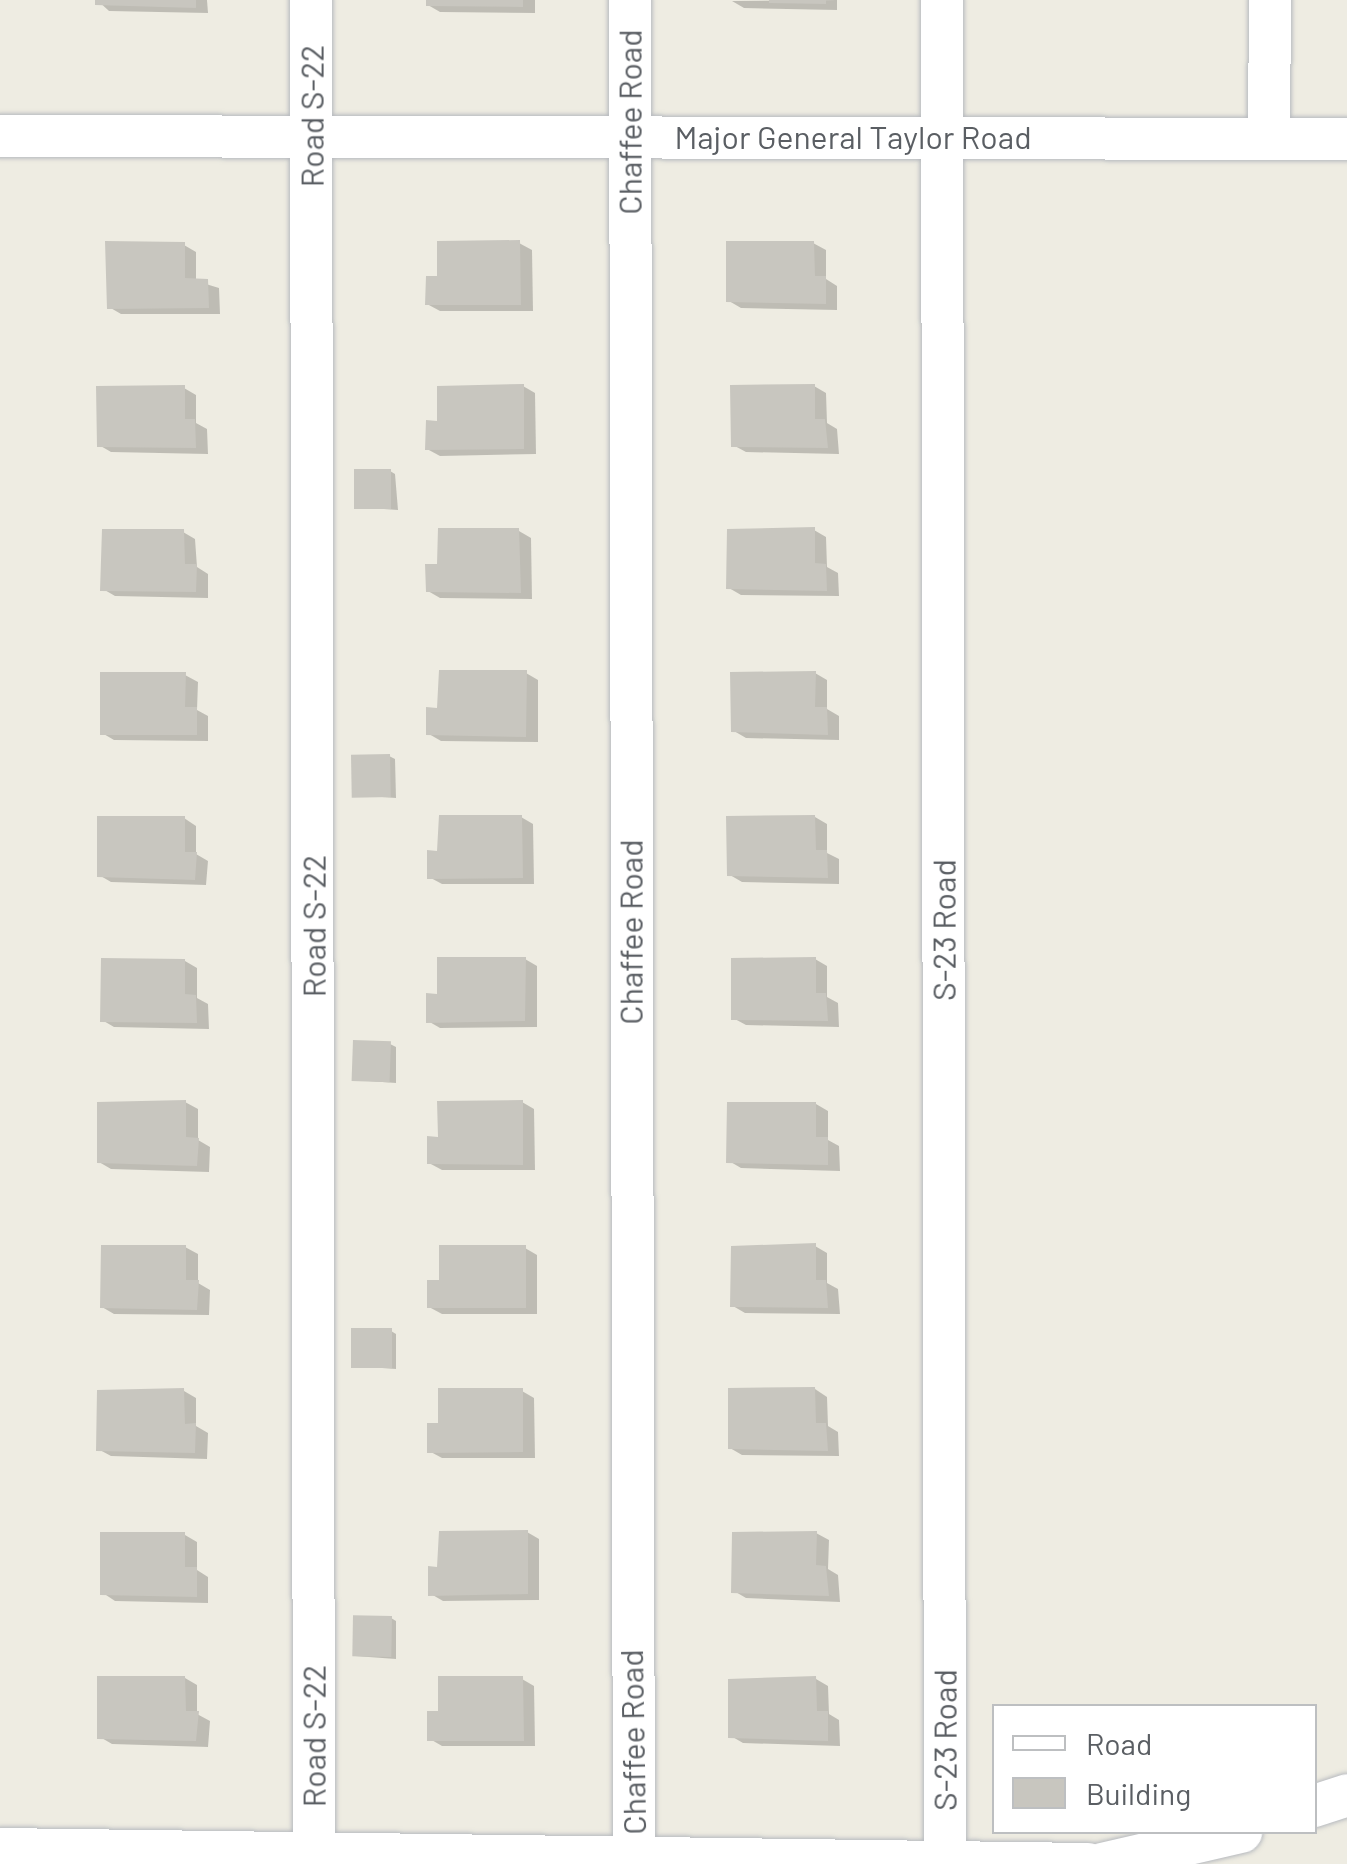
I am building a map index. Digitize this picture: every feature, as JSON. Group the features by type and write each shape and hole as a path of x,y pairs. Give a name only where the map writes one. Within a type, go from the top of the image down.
{"street":[{"name":"Road S-22","path":"311,0 314,1852"},
{"name":"Chaffee Road","path":"630,0 633,1861"},
{"name":"S-23 Road","path":"942,0 945,1860"},
{"path":"1269,138 1270,0"},
{"name":"Major General Taylor Road","path":"0,136 628,134 1347,139"},
{"path":"1317,1805 1347,1795"},
{"path":"1102,1864 1232,1834"},
{"path":"0,1850 1088,1864"}],"building":[{"path":"95,0 196,0 196,8 95,5"},
{"path":"426,0 523,0 523,7 426,6"},
{"path":"826,0 826,4 769,3"},
{"path":"520,240 521,305 425,305 426,276 437,276 437,241"},
{"path":"105,241 185,242 185,278 208,279 209,308 107,309"},
{"path":"726,241 814,241 815,276 826,276 826,304 726,302"},
{"path":"524,384 524,449 425,450 426,420 437,421 437,386"},
{"path":"815,384 815,419 825,419 828,448 731,447 730,385"},
{"path":"185,385 185,419 195,419 196,448 97,447 96,386"},
{"path":"354,469 391,469 391,509 354,509"},
{"path":"815,527 815,563 826,564 827,591 726,589 727,529"},
{"path":"438,528 519,528 521,593 426,592 425,564 437,564"},
{"path":"102,529 184,529 185,564 197,564 196,592 100,591"},
{"path":"439,670 527,670 526,737 426,735 426,707 437,708"},
{"path":"816,671 815,707 827,707 828,735 731,732 730,672"},
{"path":"100,672 186,672 185,707 197,707 197,735 100,735"},
{"path":"390,754 391,797 352,798 351,755"},
{"path":"439,815 522,815 523,878 427,879 427,850 437,851"},
{"path":"815,815 816,850 827,850 828,878 727,876 726,816"},
{"path":"97,816 185,816 185,852 197,852 195,880 97,877"},
{"path":"437,957 526,957 525,1021 426,1023 426,993 437,994"},
{"path":"816,957 816,993 826,993 828,1021 731,1020 731,958"},
{"path":"101,958 185,959 185,994 196,995 197,1023 100,1022"},
{"path":"353,1040 391,1041 390,1082 352,1081"},
{"path":"186,1100 186,1137 199,1138 197,1166 97,1163 97,1102"},
{"path":"523,1100 523,1165 427,1164 427,1136 438,1137 437,1101"},
{"path":"727,1102 816,1102 816,1137 828,1137 828,1165 726,1163"},
{"path":"816,1243 816,1280 826,1280 828,1308 730,1307 731,1246"},
{"path":"101,1245 186,1245 186,1280 199,1280 197,1310 100,1308"},
{"path":"439,1245 526,1245 526,1308 427,1308 427,1280 439,1280"},
{"path":"351,1328 392,1328 392,1368 351,1368"},
{"path":"815,1387 816,1423 826,1423 828,1451 728,1449 728,1388"},
{"path":"184,1388 185,1424 196,1423 195,1453 96,1451 97,1390"},
{"path":"438,1388 523,1388 523,1452 427,1453 427,1423 438,1423"},
{"path":"528,1530 528,1594 428,1596 428,1566 437,1567 439,1531"},
{"path":"817,1531 816,1565 826,1566 829,1596 731,1593 732,1532"},
{"path":"100,1532 185,1532 185,1567 197,1567 197,1597 100,1595"},
{"path":"353,1615 392,1616 391,1657 352,1656"},
{"path":"97,1676 185,1676 186,1711 199,1711 196,1741 97,1739"},
{"path":"438,1676 523,1676 524,1741 427,1741 427,1711 438,1711"},
{"path":"816,1676 817,1711 828,1711 828,1741 728,1738 728,1679"}]}
